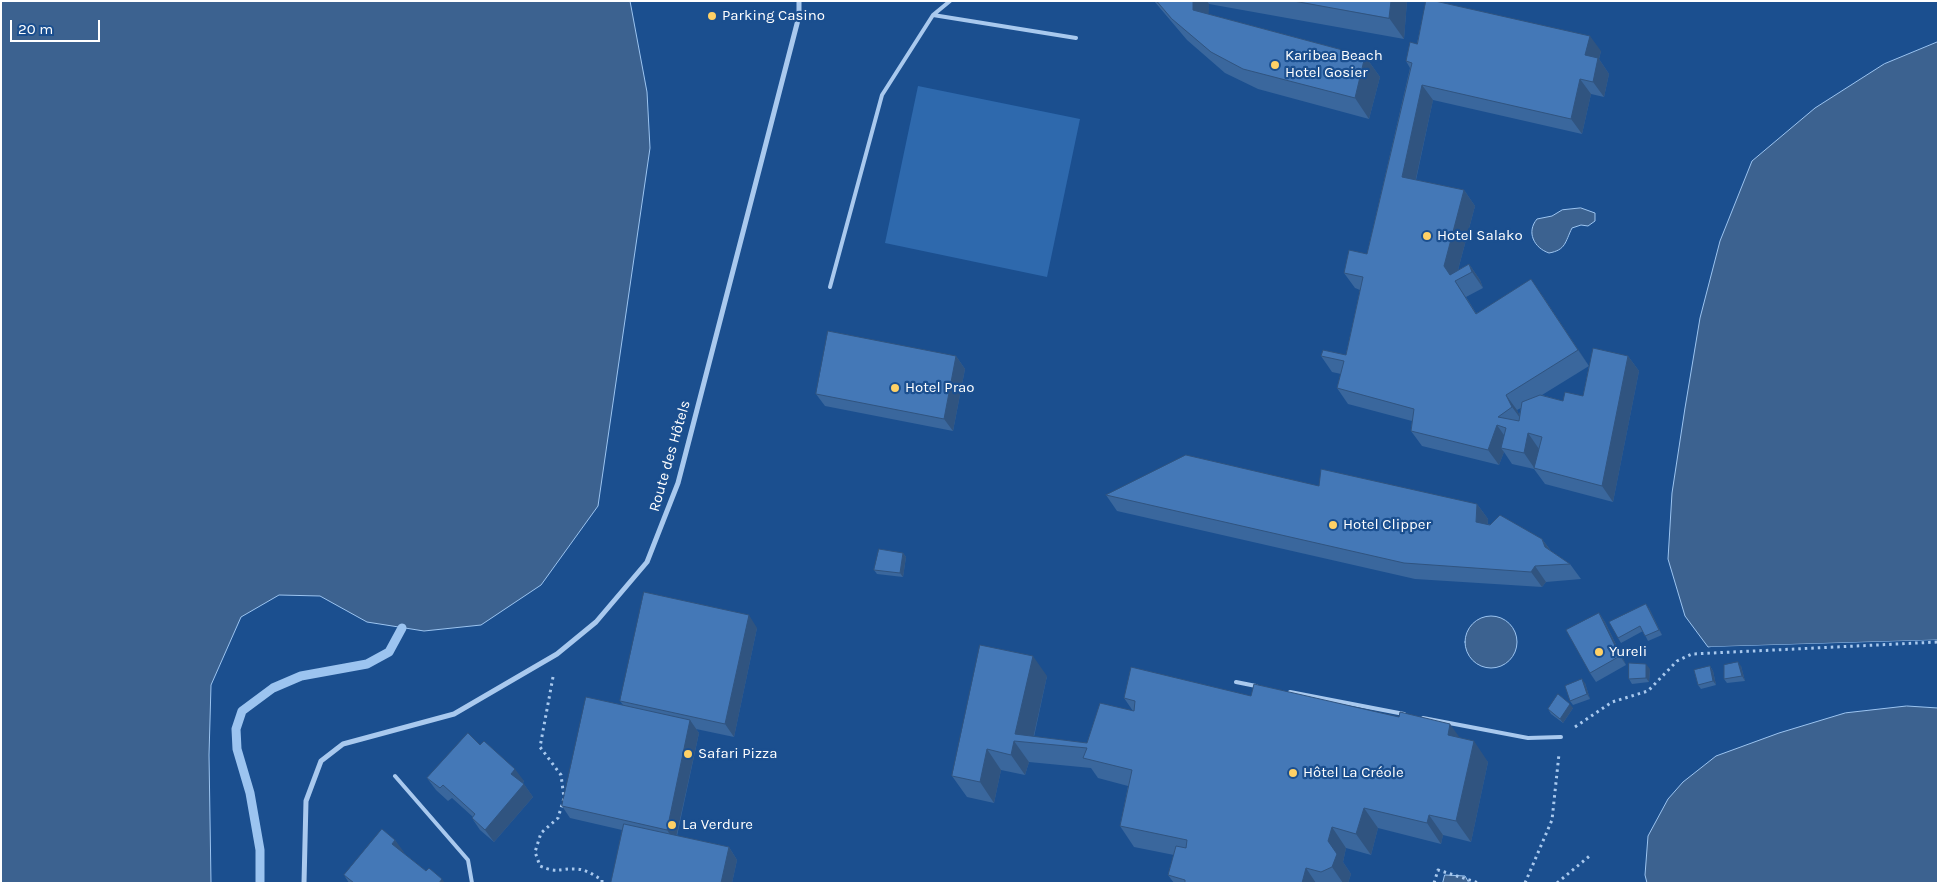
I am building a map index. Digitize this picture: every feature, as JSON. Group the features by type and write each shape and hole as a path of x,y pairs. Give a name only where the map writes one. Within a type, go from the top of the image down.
{"street":[{"name":"Route des Hôtels","path":"304,883 306,801 321,761 344,744 454,714 557,654 596,622 647,562 665,522 678,483 799,16 799,1"}],"lane":[{"path":"830,287 882,95 934,15 950,1"},
{"path":"934,15 1076,38"},
{"path":"1236,682 1265,688"},
{"path":"1284,691 1407,715"},
{"path":"1417,717 1528,738 1561,737"},
{"path":"395,776 468,860 472,883"}],"path":[{"path":"1526,883 1552,820 1561,737 1612,702 1648,691 1677,661 1692,654 1938,642"},
{"path":"557,654 540,746 561,775 564,798 558,818 542,833 535,852 540,866 554,872 576,869 590,873 602,880 602,883"},
{"path":"1557,883 1592,854"},
{"path":"1434,883 1438,870 1479,883"}],"shaded area":[{"path":"1,1 630,1 647,92 650,148 598,506 541,585 481,625 424,631 367,622 320,596 279,595 241,617 211,685 209,755 211,883 1,883"},
{"path":"1938,42 1938,640 1708,647 1685,616 1668,559 1672,493 1685,408 1700,318 1720,241 1752,161 1815,108 1884,64"},
{"path":"918,86 1080,119 1047,277 885,243"},
{"path":"1581,208 1595,213 1595,221 1588,226 1581,225 1572,228 1562,247 1555,252 1549,253 1539,247 1532,234 1532,229 1537,219 1552,216 1562,210"},
{"path":"1486,616 1496,616 1505,620 1513,628 1517,642 1513,656 1505,664 1496,668 1486,668 1477,664 1469,656 1465,647 1465,637 1469,628 1477,620"},
{"path":"1907,706 1938,708 1938,883 1647,883 1645,875 1648,836 1668,799 1683,782 1716,756 1779,733 1845,713"},
{"path":"1445,875 1465,876 1469,883 1443,883"}],"pier":[{"path":"1938,640 1938,643 1718,650 1708,647"}],"building":[{"path":"1157,1 1193,1 1193,10 1365,56 1355,98 1243,69 1211,52 1172,19"},
{"path":"1294,1 1391,1 1389,18"},
{"name":"Hotel Salako","path":"1426,1 1435,1 1590,36 1585,55 1598,58 1593,82 1580,79 1571,119 1422,85 1402,177 1464,190 1444,266 1450,275 1469,264 1472,272 1455,281 1476,314 1531,279 1578,350 1506,395 1512,407 1498,417 1519,421 1522,402 1540,395 1563,401 1565,392 1583,396 1593,348 1628,356 1602,486 1534,468 1542,437 1528,433 1524,453 1501,448 1506,428 1497,425 1488,450 1411,431 1414,409 1337,388 1344,361 1321,356 1323,350 1346,355 1363,277 1344,273 1349,250 1367,254 1412,63 1406,61 1410,42 1417,44"},
{"name":"Hotel Prao","path":"828,331 956,356 944,419 816,394"},
{"name":"Hotel Clipper","path":"1186,455 1319,486 1321,469 1477,504 1476,522 1490,525 1500,515 1542,539 1545,547 1570,564 1535,566 1531,572 1404,563 1106,495"},
{"path":"879,549 903,553 900,573 874,570"},
{"path":"644,592 749,615 725,724 620,701"},
{"path":"1646,604 1659,630 1645,636 1640,626 1618,638 1609,622"},
{"name":"Yureli","path":"1599,613 1620,656 1590,673 1566,630"},
{"name":"Hôtel La Créole","path":"980,645 1033,656 1015,734 1087,743 1100,703 1134,711 1135,701 1124,698 1131,667 1251,696 1254,684 1399,717 1400,712 1450,724 1448,735 1474,741 1456,821 1429,815 1427,823 1364,808 1356,834 1332,827 1328,841 1337,854 1332,867 1321,872 1306,868 1302,883 1185,883 1185,880 1168,875 1176,846 1186,848 1187,840 1120,826 1132,770 1083,758 1087,748 1014,741 1011,755 987,749 980,782 952,776"},
{"path":"1738,662 1742,676 1724,679 1724,665"},
{"path":"1629,663 1646,664 1646,678 1629,679"},
{"path":"1710,666 1713,681 1698,685 1694,670"},
{"path":"1582,679 1587,694 1570,701 1565,686"},
{"path":"1558,694 1570,704 1560,719 1548,709"},
{"path":"586,697 690,720 667,830 562,806"},
{"path":"468,733 480,745 484,741 515,769 511,774 524,784 485,830 472,818 475,814 443,785 440,788 427,778"},
{"path":"624,824 729,847 721,883 611,883"},
{"path":"382,829 395,840 392,844 426,871 429,868 442,879 439,883 354,883 344,875"}],"waterway":[{"path":"260,883 260,850 250,793 237,749 236,729 242,711 273,688 301,676 367,664 389,652 402,628"}],"place":[{"name":"Parking Casino","path":"712,16"},
{"name":"Karibea Beach Hotel Gosier","path":"1275,65"},
{"name":"Hotel Salako","path":"1427,236"},
{"name":"Hotel Prao","path":"895,388"},
{"name":"Hotel Clipper","path":"1333,525"},
{"name":"Yureli","path":"1599,652"},
{"name":"Safari Pizza","path":"688,754"},
{"name":"Hôtel La Créole","path":"1293,773"},
{"name":"La Verdure","path":"672,825"}]}
